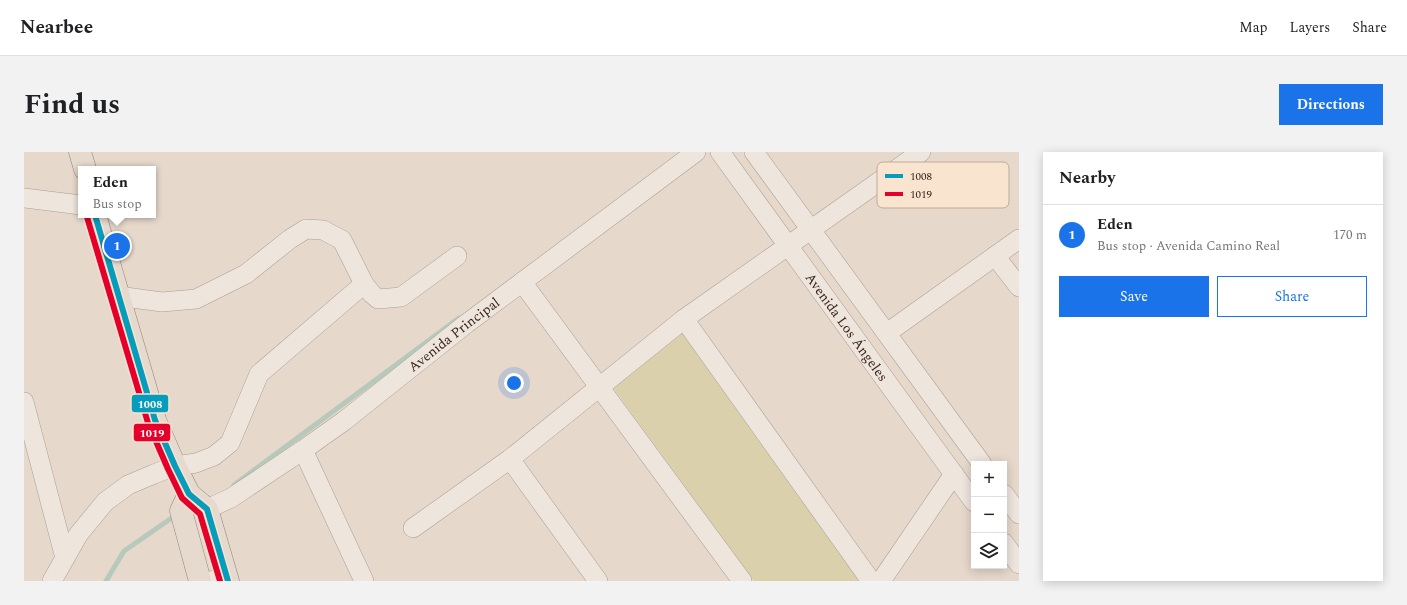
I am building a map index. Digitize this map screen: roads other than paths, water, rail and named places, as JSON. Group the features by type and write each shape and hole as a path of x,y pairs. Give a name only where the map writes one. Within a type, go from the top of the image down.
{"main road":[{"path":"80,152 85,166"},
{"path":"86,166 87,152"},
{"path":"96,218 155,420 189,494 207,509 222,579"},
{"path":"189,494 182,511 200,581"}],"street":[{"name":"Avenida Principal","path":"207,509 231,498 344,421 522,282 696,152"},
{"name":"Avenida Los Ángeles","path":"720,152 971,498"},
{"name":"Avenida Los Ángeles","path":"754,152 980,461"},
{"path":"907,162 921,152"},
{"path":"413,528 510,459 684,319 877,183"},
{"path":"24,198 78,205"},
{"path":"118,296 162,302 196,298 246,274 290,239 306,229 324,230 342,240 364,284 372,294 378,298 401,297 457,256"},
{"path":"887,333 1019,239"},
{"path":"995,256 1019,287"},
{"path":"522,282 742,581"},
{"path":"52,581 78,535 105,502 128,485 175,466 196,463 214,456 230,443 259,374 364,284"},
{"path":"684,319 871,581"},
{"path":"24,402 65,558"},
{"path":"24,463 36,448"},
{"path":"303,450 364,581"},
{"path":"510,459 591,578"},
{"path":"881,581 954,474"},
{"path":"1006,497 1019,514"},
{"path":"1007,547 1019,564"}],"waterway":[{"path":"234,485 459,318"},
{"path":"106,581 124,551 176,515"}],"place":[{"name":"Eden","path":"117,246"}]}
